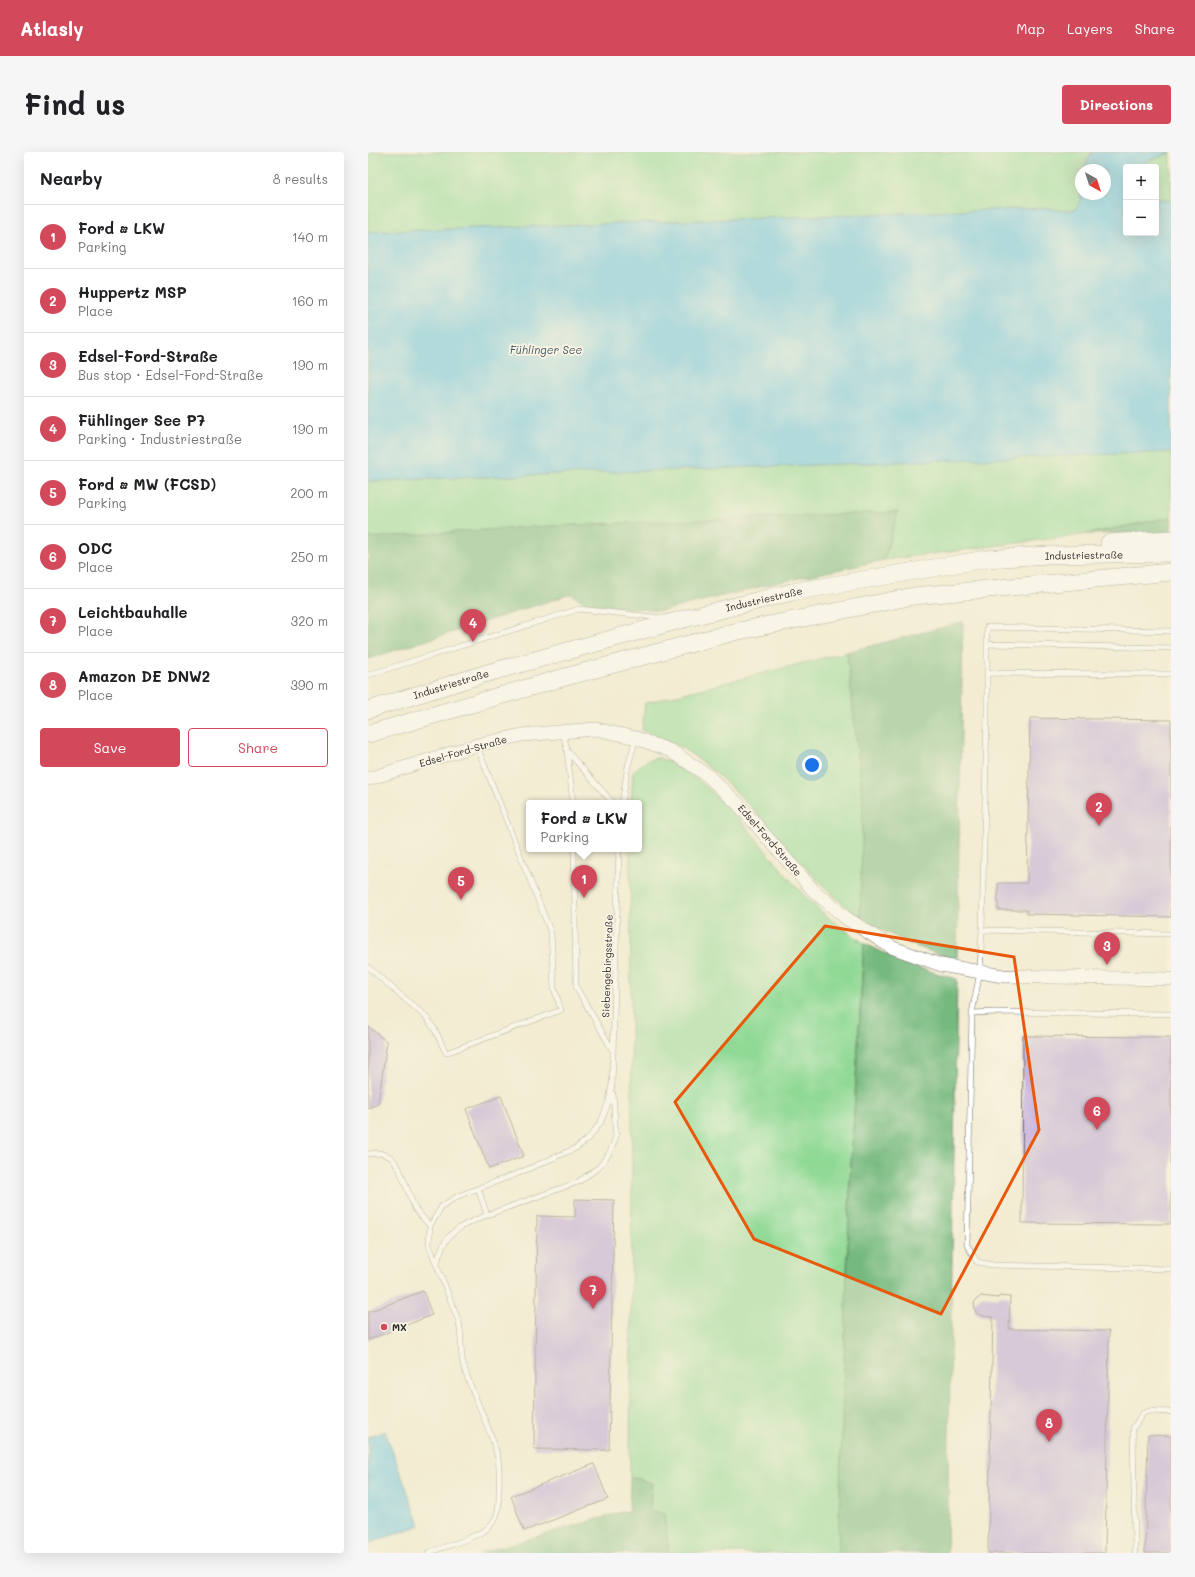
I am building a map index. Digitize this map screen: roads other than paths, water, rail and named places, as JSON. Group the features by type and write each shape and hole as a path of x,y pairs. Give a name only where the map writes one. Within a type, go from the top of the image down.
{"highway":[{"path":"1048,555 1102,544 1171,539"},
{"name":"Industriestraße","path":"368,710 484,674 680,620 799,590 986,559 1048,555 1171,553"},
{"path":"368,734 558,679 734,632 914,596 1171,572"}],"street":[{"name":"Edsel-Ford-Straße","path":"368,779 477,745 522,735 596,729 636,738 671,751 707,776 738,804 813,890 846,918 891,947 941,965 1003,976 1171,979"}],"lane":[{"path":"368,675 579,609 680,620"},
{"path":"1171,631 987,627 982,930 980,972 972,1013 967,1190 967,1245 977,1262 993,1265 1171,1269"},
{"path":"987,644 1171,648"},
{"path":"987,673 1171,674"},
{"path":"562,731 567,750 573,800"},
{"path":"622,800 628,766 636,738"},
{"path":"368,967 426,1017 435,1030 446,1053 561,1010 554,988 551,933 477,745"},
{"path":"567,750 610,800"},
{"path":"574,852 576,987 613,1051"},
{"name":"Siebengebirgsstraße","path":"612,1084 619,852"},
{"path":"982,930 1171,934"},
{"path":"972,1013 1171,1014"},
{"path":"428,1553 483,1532 494,1521 498,1512 500,1471 495,1447 463,1364 459,1322 429,1245 430,1226 442,1206 458,1196 559,1157 576,1148 588,1139 601,1122 609,1101 612,1084"},
{"path":"437,1265 439,1252 444,1242 450,1234 463,1225 578,1182 599,1167 610,1152 616,1137 612,1084"},
{"path":"368,1154 380,1153 391,1157 399,1168 415,1209 430,1226"},
{"path":"478,1188 487,1215"},
{"path":"1135,1553 1133,1428 1142,1413 1150,1411 1171,1412"}],"water":[{"name":"Fühlinger See","path":"1092,152 1171,152 1144,164 1123,164 1123,236 1159,236 1159,200 1171,200 1171,452 368,481 368,232 1048,208 1062,211 1075,210 1080,200 1111,200 1111,164 1086,164"},
{"path":"385,1431 420,1525 371,1543 368,1536 368,1437"}],"place":[{"name":"Fühlinger See P7","path":"473,642"},
{"name":"Huppertz MSP","path":"1099,826"},
{"name":"Ford • LKW","path":"584,898"},
{"name":"Ford • MW (FCSD)","path":"461,900"},
{"name":"Edsel-Ford-Straße","path":"1107,965"},
{"name":"ODC","path":"1097,1130"},
{"name":"Leichtbauhalle","path":"593,1309"},
{"name":"MX","path":"384,1327"},
{"name":"Amazon DE DNW2","path":"1049,1442"}]}
